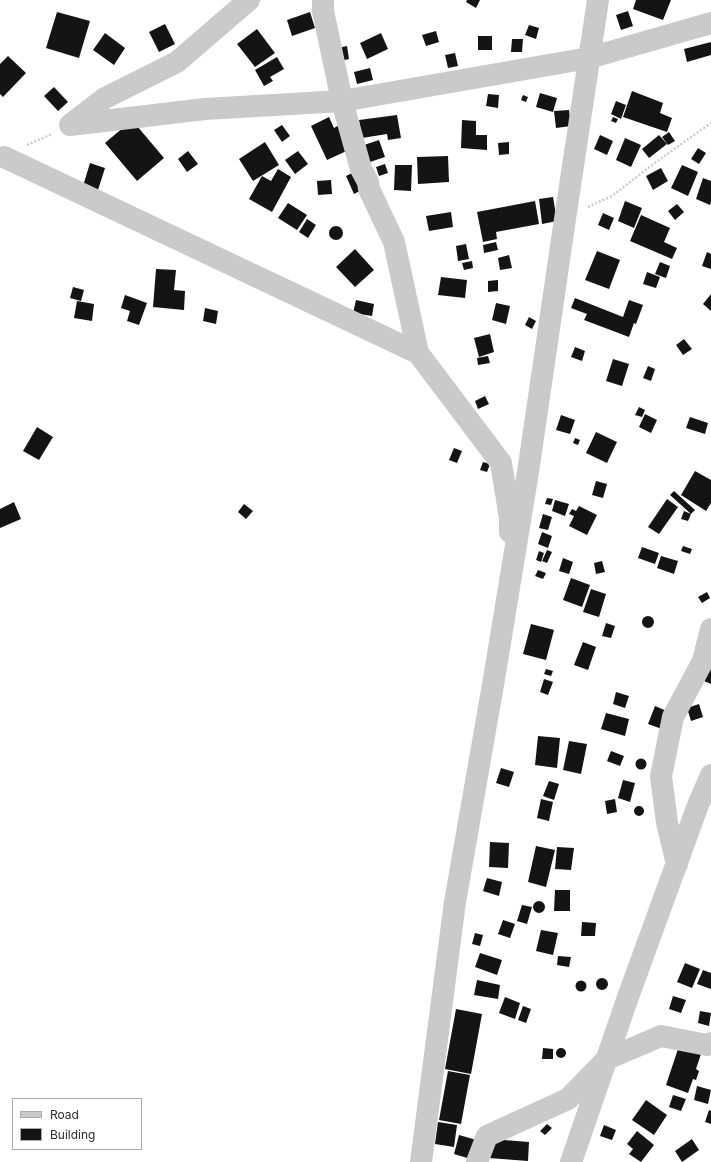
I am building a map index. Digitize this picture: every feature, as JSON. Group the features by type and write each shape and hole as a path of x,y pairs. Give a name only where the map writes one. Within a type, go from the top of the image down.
{"street":[{"path":"70,125 105,98 177,62 249,0"},
{"path":"323,0 323,11 342,101 361,169 394,242 418,353 501,464 510,518 511,573"},
{"path":"421,1162 454,902 528,472 598,0"},
{"path":"70,125 205,109 342,101 589,58 711,23"},
{"path":"4,157 418,353"},
{"path":"677,864 667,823 661,776 673,718 703,661 711,629"},
{"path":"571,1162 698,805 711,775"},
{"path":"477,1162 487,1136 568,1098 607,1059 661,1036 707,1046 711,1043"}],"path":[{"path":"565,219 612,196 711,122"},
{"path":"4,157 70,125"}],"building":[{"path":"467,0 480,0 476,8 466,2"},
{"path":"636,0 671,0 663,20 633,9"},
{"path":"628,11 633,26 621,30 616,15"},
{"path":"57,12 90,21 79,58 46,48"},
{"path":"310,12 315,28 292,36 287,20"},
{"path":"165,24 175,44 159,52 149,32"},
{"path":"529,25 539,28 536,39 525,35"},
{"path":"257,29 275,53 255,67 237,44"},
{"path":"436,31 439,42 426,46 422,35"},
{"path":"105,33 125,48 114,65 93,50"},
{"path":"381,33 388,49 367,59 360,43"},
{"path":"478,36 492,36 492,50 478,50"},
{"path":"512,39 523,39 522,52 511,52"},
{"path":"711,42 711,55 687,62 684,49"},
{"path":"347,46 349,59 340,61 338,48"},
{"path":"455,53 458,66 448,68 445,55"},
{"path":"8,56 26,73 3,97 0,94 0,64"},
{"path":"277,57 284,69 270,77 273,81 264,86 255,70"},
{"path":"370,68 373,80 357,84 354,72"},
{"path":"54,87 68,102 58,111 44,96"},
{"path":"632,91 663,103 660,113 672,118 667,132 623,117"},
{"path":"540,93 557,98 553,112 536,107"},
{"path":"488,94 499,95 498,108 486,106"},
{"path":"523,95 528,97 526,102 521,100"},
{"path":"616,101 626,105 621,119 611,114"},
{"path":"569,110 571,126 556,128 554,111"},
{"path":"397,115 401,138 388,140 387,134 362,138 359,120"},
{"path":"329,117 334,128 341,124 353,148 327,160 311,126"},
{"path":"613,117 618,119 616,123 611,121"},
{"path":"132,120 164,158 137,181 105,143"},
{"path":"462,120 476,121 476,135 487,135 487,150 461,148"},
{"path":"282,125 290,136 282,142 274,130"},
{"path":"669,132 675,141 668,145 662,137"},
{"path":"600,135 613,141 607,155 594,149"},
{"path":"659,135 667,144 649,158 642,149"},
{"path":"625,138 641,145 631,167 616,160"},
{"path":"379,140 385,157 370,162 364,145"},
{"path":"265,142 279,165 253,181 239,159"},
{"path":"509,142 509,154 499,155 498,143"},
{"path":"698,148 706,153 699,164 691,159"},
{"path":"188,151 198,164 187,172 178,159"},
{"path":"298,151 308,164 295,174 285,160"},
{"path":"448,156 449,182 418,184 417,157"},
{"path":"90,163 105,168 98,190 83,186"},
{"path":"385,164 388,173 379,176 376,167"},
{"path":"395,165 412,165 411,191 394,190"},
{"path":"682,165 698,172 688,196 671,188"},
{"path":"661,168 668,181 653,190 646,176"},
{"path":"278,169 291,177 272,212 249,199 262,176 271,181"},
{"path":"358,170 366,188 354,194 346,176"},
{"path":"703,178 711,181 710,205 696,199"},
{"path":"331,180 332,194 318,195 317,181"},
{"path":"553,197 557,221 542,224 539,199"},
{"path":"535,201 539,224 496,232 497,239 483,242 477,212"},
{"path":"625,201 642,208 634,228 618,221"},
{"path":"288,203 307,215 297,230 278,218"},
{"path":"677,204 684,212 675,220 668,211"},
{"path":"451,212 453,227 429,231 426,216"},
{"path":"603,213 614,218 609,230 598,225"},
{"path":"641,215 670,228 664,242 677,248 672,259 630,241"},
{"path":"307,219 316,225 308,238 299,232"},
{"path":"333,226 339,226 343,230 343,236 339,240 333,240 329,236 329,230"},
{"path":"496,242 498,250 484,253 483,245"},
{"path":"466,244 469,259 458,261 456,246"},
{"path":"355,249 374,270 355,287 336,267"},
{"path":"597,251 620,260 609,289 585,280"},
{"path":"707,252 711,254 711,269 702,266"},
{"path":"509,255 512,268 500,270 498,258"},
{"path":"472,261 473,268 464,270 462,263"},
{"path":"660,262 670,266 666,278 655,274"},
{"path":"156,269 176,270 174,290 185,291 184,310 153,307"},
{"path":"647,272 660,277 656,288 643,284"},
{"path":"441,277 467,280 465,298 438,295"},
{"path":"498,280 498,291 488,292 488,281"},
{"path":"73,287 84,290 81,301 70,298"},
{"path":"711,294 711,311 703,304"},
{"path":"125,295 147,303 139,325 127,321 130,311 121,308"},
{"path":"575,298 623,317 629,300 643,305 636,324 634,323 629,337 584,320 587,314 571,308"},
{"path":"356,300 374,304 372,316 353,313"},
{"path":"77,301 94,304 92,321 74,318"},
{"path":"496,303 510,306 506,324 492,320"},
{"path":"205,308 218,311 216,324 203,321"},
{"path":"529,317 536,321 532,329 525,325"},
{"path":"490,334 494,352 479,357 474,338"},
{"path":"684,339 692,349 683,355 676,345"},
{"path":"575,347 585,351 582,361 571,357"},
{"path":"488,356 490,363 478,365 477,358"},
{"path":"613,359 629,364 622,386 606,381"},
{"path":"648,366 655,369 651,381 643,378"},
{"path":"485,396 489,404 478,409 475,401"},
{"path":"639,407 645,410 642,417 635,415"},
{"path":"645,414 657,420 651,433 639,427"},
{"path":"561,415 575,420 570,434 556,430"},
{"path":"690,417 708,423 705,434 686,428"},
{"path":"37,427 53,437 39,460 23,451"},
{"path":"596,432 617,442 607,463 586,453"},
{"path":"575,438 580,440 578,445 573,443"},
{"path":"454,448 462,451 457,463 449,460"},
{"path":"483,462 490,464 487,472 480,470"},
{"path":"695,471 711,480 711,503 706,511 681,495"},
{"path":"596,481 607,484 603,498 592,495"},
{"path":"674,491 695,510 691,514 670,495"},
{"path":"547,498 553,499 551,505 545,504"},
{"path":"667,499 678,507 659,534 648,527"},
{"path":"555,500 569,504 565,516 552,511"},
{"path":"14,502 21,519 0,528 0,509"},
{"path":"244,504 253,511 246,519 238,512"},
{"path":"579,506 597,515 587,535 569,526 574,516 569,514 572,509 576,511"},
{"path":"684,511 691,514 688,521 681,519"},
{"path":"543,514 552,517 548,530 539,528"},
{"path":"542,532 552,536 548,548 538,544"},
{"path":"683,546 692,549 690,554 681,551"},
{"path":"642,547 659,553 655,564 638,558"},
{"path":"547,550 552,552 547,563 542,561"},
{"path":"539,551 544,553 541,562 536,560"},
{"path":"661,556 678,561 674,574 657,568"},
{"path":"563,558 573,562 569,574 559,571"},
{"path":"602,561 605,572 596,574 594,563"},
{"path":"538,570 546,573 543,579 535,576"},
{"path":"571,578 590,585 582,607 563,600"},
{"path":"591,589 606,594 599,617 583,612"},
{"path":"707,592 710,598 702,603 698,597"},
{"path":"646,616 650,616 654,622 650,628 646,628 642,624 642,620"},
{"path":"606,623 615,626 611,638 602,636"},
{"path":"531,624 554,630 546,660 523,654"},
{"path":"583,642 596,647 588,670 574,665"},
{"path":"711,668 711,684 704,681"},
{"path":"546,669 553,671 551,676 544,674"},
{"path":"544,679 553,682 548,695 540,692"},
{"path":"616,692 629,696 625,708 613,704"},
{"path":"699,704 703,717 691,721 687,708"},
{"path":"655,706 669,712 662,729 648,724"},
{"path":"606,713 629,719 625,736 601,729"},
{"path":"538,736 560,738 557,768 535,765"},
{"path":"569,741 587,744 581,774 563,770"},
{"path":"611,751 624,756 620,766 607,761"},
{"path":"639,759 643,759 645,760 645,768 639,769 636,766 636,762"},
{"path":"501,768 514,772 509,787 496,783"},
{"path":"623,780 635,783 630,802 618,798"},
{"path":"549,781 559,784 554,800 543,796"},
{"path":"541,799 553,802 549,821 537,818"},
{"path":"615,799 617,812 607,814 605,801"},
{"path":"637,806 641,806 643,807 643,815 637,816 634,813 634,809"},
{"path":"490,842 509,843 508,868 489,867"},
{"path":"536,846 555,850 546,887 528,882"},
{"path":"557,847 574,848 571,870 555,869"},
{"path":"487,878 502,882 499,896 483,891"},
{"path":"555,890 570,890 570,911 554,911"},
{"path":"537,901 541,901 545,907 541,913 537,913 533,909 533,905"},
{"path":"522,905 532,907 527,924 517,921"},
{"path":"503,920 515,924 510,938 498,934"},
{"path":"582,922 596,923 595,936 581,936"},
{"path":"541,930 558,933 553,955 536,951"},
{"path":"475,933 483,935 480,946 472,944"},
{"path":"480,953 502,960 497,975 475,967"},
{"path":"558,956 571,957 569,967 557,965"},
{"path":"685,963 700,969 692,988 677,982"},
{"path":"703,970 711,973 711,989 697,984"},
{"path":"600,978 604,978 608,984 604,990 600,990 596,986 596,982"},
{"path":"477,980 500,985 498,999 474,995"},
{"path":"579,981 583,981 585,982 585,990 579,991 576,988 576,984"},
{"path":"673,996 686,1000 681,1013 669,1009"},
{"path":"505,997 520,1003 515,1019 499,1013"},
{"path":"523,1006 531,1009 526,1023 518,1020"},
{"path":"456,1009 482,1014 471,1074 445,1069"},
{"path":"700,1011 711,1013 709,1026 698,1023"},
{"path":"679,1046 701,1054 696,1069 699,1071 696,1080 693,1079 688,1093 666,1085"},
{"path":"543,1048 553,1049 553,1059 542,1059"},
{"path":"559,1048 563,1048 565,1049 565,1057 559,1058 556,1055 556,1051"},
{"path":"448,1071 470,1075 461,1124 439,1120"},
{"path":"697,1086 711,1090 708,1104 694,1100"},
{"path":"673,1095 686,1099 681,1111 669,1107"},
{"path":"646,1100 667,1115 654,1135 632,1120"},
{"path":"709,1110 711,1111 711,1124 705,1122"},
{"path":"438,1122 457,1125 454,1147 435,1144"},
{"path":"547,1124 552,1128 545,1135 540,1131"},
{"path":"604,1125 616,1130 612,1140 600,1136"},
{"path":"637,1131 654,1145 641,1162 629,1154 633,1149 627,1144"},
{"path":"459,1135 480,1141 474,1160 454,1154"},
{"path":"491,1139 529,1142 528,1161 489,1158"},
{"path":"692,1139 699,1150 682,1162 675,1151"}]}
